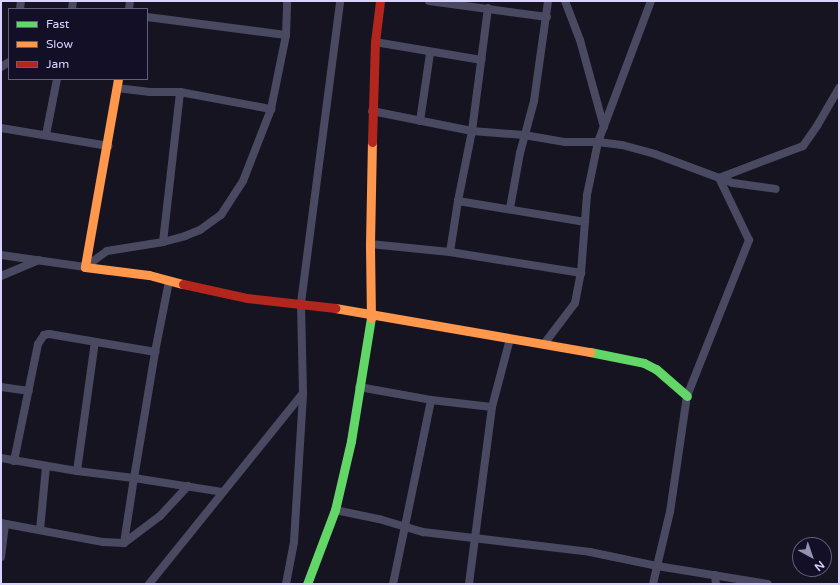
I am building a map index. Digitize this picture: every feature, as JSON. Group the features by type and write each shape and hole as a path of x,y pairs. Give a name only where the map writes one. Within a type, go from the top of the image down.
{"street":[{"path":"85,267 107,251 163,242 200,230 220,215 243,181 271,109 286,35 287,1"},
{"path":"286,584 294,542 303,393 301,303 340,1"},
{"path":"310,584 335,510 351,441 372,314 370,244 372,111 375,42 380,1"},
{"path":"429,1 548,17"},
{"path":"510,208 524,135 534,101 548,17 548,1"},
{"path":"565,1 580,40 604,127"},
{"path":"544,344 575,303 581,273 587,195 598,142 651,1"},
{"path":"450,252 458,201 472,131 488,8"},
{"path":"148,17 286,35"},
{"path":"375,42 430,53 481,60"},
{"path":"420,121 430,53"},
{"path":"46,135 57,80"},
{"path":"85,267 108,146 118,83 150,92 180,92 271,109"},
{"path":"719,178 803,146 817,126 839,88"},
{"path":"163,242 180,92"},
{"path":"372,111 472,131 524,135 566,142 598,142 622,145 655,154 733,183 776,189"},
{"path":"1,128 108,146"},
{"path":"653,584 670,512 687,396 749,240 719,178"},
{"path":"458,201 510,208 585,222"},
{"path":"370,244 450,252 581,273"},
{"path":"1,255 149,275 169,281 247,298 301,303 372,314 644,363 656,369 687,396"},
{"path":"1,276 40,260"},
{"path":"124,543 155,352 169,281"},
{"path":"14,461 38,344 44,335 49,334 155,352"},
{"path":"469,584 492,407 510,338"},
{"path":"77,471 95,342"},
{"path":"1,387 29,391"},
{"path":"359,387 432,400 492,407"},
{"path":"149,584 303,393"},
{"path":"393,584 432,400"},
{"path":"1,458 77,471 134,478 222,492"},
{"path":"40,530 46,466"},
{"path":"1,557 3,524 103,542 124,543 160,516 188,486"},
{"path":"335,510 379,519 405,528 438,534 590,552 657,566 768,584"},
{"path":"715,575 716,584"}],"traffic: fast":[{"path":"307,584 335,510 351,441 371,318"},
{"path":"590,352 644,363 656,369 687,396"}],"traffic: slow":[{"path":"118,80 85,267 149,275 183,284"},
{"path":"371,318 370,244 372,142"},
{"path":"335,308 590,352"}],"traffic: jam":[{"path":"372,142 375,42 380,1"},
{"path":"183,284 247,298 335,308"}]}
